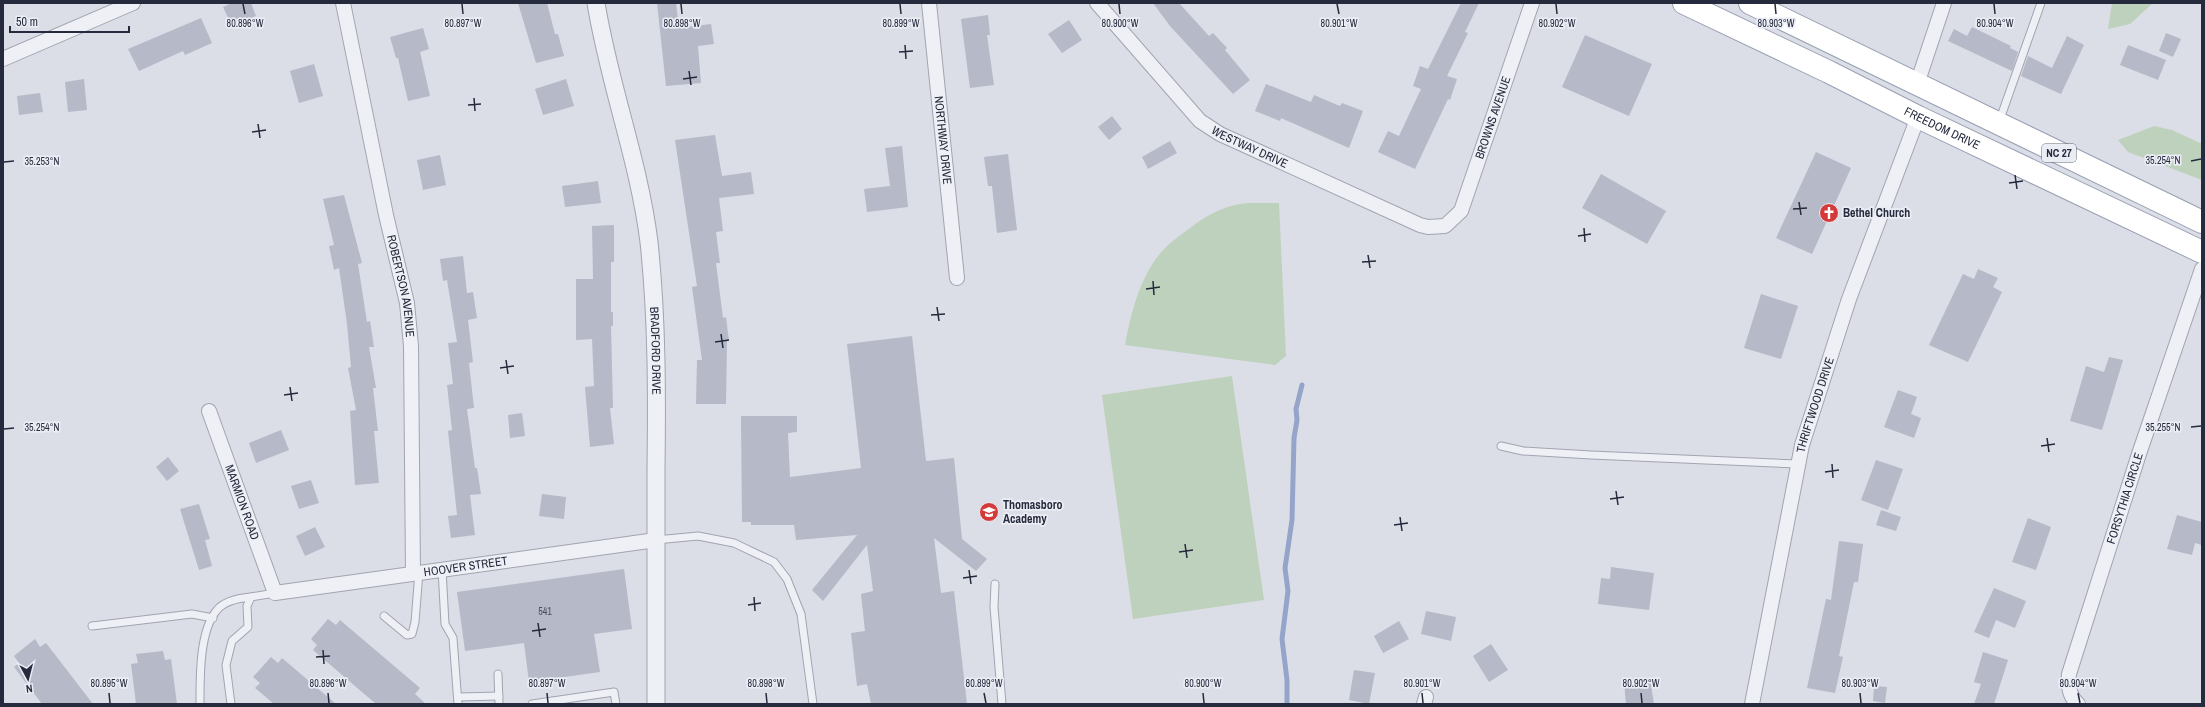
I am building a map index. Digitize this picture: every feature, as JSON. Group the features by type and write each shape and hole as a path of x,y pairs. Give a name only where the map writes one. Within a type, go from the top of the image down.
{"main road":[{"name":"FREEDOM DRIVE","path":"1684,3 1829,72 1918,117 2202,252"},
{"path":"1703,3 1886,88 1906,88 1917,84"},
{"name":"NC 27","path":"1750,3 2197,220"},
{"path":"1918,117 1938,116 1955,119 2010,143 2146,208 2175,219 2197,220"}],"street":[{"path":"3,59 133,3"},
{"name":"ROBERTSON AVENUE","path":"343,3 386,215 407,303 411,346 416,573"},
{"name":"BRADFORD DRIVE","path":"596,3 616,102 640,193 649,243 654,302 657,409 656,704"},
{"name":"NORTHWAY DRIVE","path":"929,3 957,278"},
{"name":"WESTWAY DRIVE","path":"1097,3 1192,112 1220,134 1420,225 1428,227 1445,226"},
{"name":"BROWNS AVENUE","path":"1445,226 1461,211 1532,3"},
{"path":"1917,84 1944,3"},
{"name":"THRIFTWOOD DRIVE","path":"1752,704 1756,674 1780,566 1797,464 1849,299 1918,117"},
{"name":"FORSYTHIA CIRCLE","path":"2078,704 2071,698 2068,685 2069,674 2139,454 2202,269"},
{"name":"MARMION ROAD","path":"209,411 275,593"},
{"name":"HOOVER STREET","path":"275,593 656,540"}],"lane":[{"path":"1999,124 2015,74 2041,3"},
{"path":"1501,446 1523,451 1797,464"},
{"path":"656,540 702,537 734,543 774,562 787,579 801,614 813,704"},
{"path":"442,569 445,624 453,638 458,700 499,696"},
{"path":"384,616 407,635 412,634 416,622 416,573"},
{"path":"995,584 994,606 1002,704"},
{"path":"200,704 200,670 204,641 217,609 234,599 275,593"},
{"path":"231,704 226,665 232,641 248,627 247,606 251,597"},
{"path":"92,626 192,614 213,618"},
{"path":"498,674 499,704"},
{"path":"532,704 614,692 616,704"}],"green space":[{"path":"2112,3 2153,3 2130,24 2108,29"},
{"path":"2154,126 2172,130 2200,143 2202,142 2202,180 2128,152 2118,140"},
{"path":"1248,203 1279,203 1286,356 1275,365 1125,345 1130,319 1138,293 1157,257 1172,242 1204,218 1225,208"},
{"path":"1232,376 1264,600 1133,619 1102,395"}],"building":[{"path":"232,3 251,3 256,16 232,26 223,7"},
{"path":"518,3 547,3 555,34 558,34 564,56 536,63"},
{"path":"657,3 676,3 679,28 711,24 714,44 698,46 701,83 666,86"},
{"path":"1153,3 1179,3 1209,36 1213,33 1227,48 1225,50 1250,80 1233,94 1170,26"},
{"path":"1461,3 1479,3 1465,32 1468,33 1447,76 1457,79 1450,100 1448,99 1415,169 1378,152 1388,131 1399,136 1421,89 1413,86 1420,66 1428,69"},
{"path":"988,15 990,35 987,35 994,85 970,88 961,19"},
{"path":"201,18 212,43 185,55 183,51 139,71 128,49"},
{"path":"1069,20 1082,40 1062,53 1048,34"},
{"path":"1972,27 2011,46 2010,48 2018,52 2012,71 1948,41 1954,29 1967,36"},
{"path":"423,28 429,49 420,52 430,96 408,101 398,58 396,58 390,37"},
{"path":"2166,33 2181,39 2173,57 2159,51"},
{"path":"1585,35 1652,64 1629,116 1562,87"},
{"path":"2067,36 2084,45 2061,94 2021,76 2028,56 2052,68"},
{"path":"2128,45 2166,60 2158,80 2120,65"},
{"path":"314,64 323,96 299,103 290,71"},
{"path":"84,79 87,110 68,112 65,82"},
{"path":"566,79 574,106 543,115 535,89"},
{"path":"1266,84 1311,102 1314,95 1340,106 1342,103 1363,111 1349,148 1281,118 1280,121 1255,111"},
{"path":"40,93 43,112 19,115 17,96"},
{"path":"1112,116 1122,129 1109,140 1098,127"},
{"path":"715,135 722,176 751,172 754,194 719,198 723,231 716,232 720,263 716,263 723,318 726,317 729,341 727,341 726,404 696,404 697,360 702,360 692,287 697,286 675,140"},
{"path":"1170,141 1177,153 1148,169 1142,157"},
{"path":"902,146 908,207 867,212 864,189 890,186 885,148"},
{"path":"1816,152 1851,168 1812,254 1776,238"},
{"path":"1008,154 1017,230 997,233 992,186 988,186 984,157"},
{"path":"440,155 446,185 423,190 417,160"},
{"path":"1601,174 1666,211 1647,244 1582,208"},
{"path":"598,181 601,203 565,207 562,186"},
{"path":"344,195 362,263 358,264 367,322 370,321 374,347 369,347 376,388 373,388 378,431 374,431 379,483 355,485 350,411 356,410 348,368 351,367 347,324 339,268 334,270 329,246 334,245 323,199"},
{"path":"614,225 614,262 611,262 611,312 613,312 613,326 611,326 613,408 610,408 614,444 590,447 585,387 594,386 592,339 576,340 576,279 593,279 592,226"},
{"path":"463,256 467,293 473,292 477,318 468,320 473,362 469,363 474,408 467,409 475,468 477,468 481,494 470,495 475,535 451,538 448,516 457,515 448,431 452,430 447,385 453,384 448,343 457,342 447,280 443,281 440,259"},
{"path":"1978,269 1998,278 1993,287 2002,292 1968,362 1929,345 1963,274 1974,279"},
{"path":"1761,294 1798,306 1781,359 1744,348"},
{"path":"912,336 926,461 954,458 962,539 987,559 976,571 934,538 941,593 954,591 967,704 871,704 867,684 857,686 851,633 865,631 861,594 873,591 867,545 823,601 812,590 857,535 796,540 794,525 751,525 751,522 742,522 741,416 797,416 797,432 788,433 790,477 861,468 847,344"},
{"path":"2109,357 2123,360 2102,430 2070,421 2086,366 2104,372"},
{"path":"1898,390 1917,397 1911,414 1921,418 1914,438 1884,427"},
{"path":"522,413 525,436 510,438 508,415"},
{"path":"281,430 289,450 256,463 249,443"},
{"path":"168,457 179,471 167,481 156,467"},
{"path":"1876,460 1903,469 1888,510 1861,500"},
{"path":"311,480 319,503 299,509 291,486"},
{"path":"542,494 566,497 564,519 539,516"},
{"path":"199,504 210,539 205,540 212,566 199,570 180,509"},
{"path":"1881,510 1901,517 1896,531 1876,525"},
{"path":"2177,515 2202,522 2202,545 2195,543 2192,555 2167,549"},
{"path":"2028,518 2051,527 2036,570 2012,562"},
{"path":"315,527 325,547 305,556 296,536"},
{"path":"1839,541 1863,544 1858,582 1854,582 1839,656 1843,657 1835,693 1807,688 1826,599 1831,600"},
{"path":"1611,567 1654,573 1649,610 1598,604 1601,578 1610,579"},
{"path":"624,569 632,629 594,634 600,672 529,682 524,643 465,651 457,592"},
{"path":"1994,588 2026,601 2015,628 1996,620 1989,638 1974,632"},
{"path":"1426,611 1456,617 1451,641 1421,634"},
{"path":"328,619 336,625 340,620 420,688 415,694 426,704 376,704 313,650 317,645 311,639"},
{"path":"1399,621 1409,639 1383,653 1374,636"},
{"path":"35,639 40,647 46,643 93,704 42,704 14,667 19,663 14,656"},
{"path":"1491,644 1508,670 1489,682 1473,656"},
{"path":"163,651 165,660 171,659 177,704 136,704 131,664 138,663 136,654"},
{"path":"1983,652 2008,660 1994,704 1974,704 1981,684 1974,682"},
{"path":"271,657 278,663 282,658 336,704 274,704 255,688 260,683 253,677"},
{"path":"1354,670 1375,673 1369,704 1349,700"},
{"path":"1650,679 1654,704 1626,704 1624,682"},
{"path":"1874,686 1887,687 1885,703 1873,701"}],"waterway":[{"path":"1287,704 1287,680 1282,639 1288,591 1285,568 1292,520 1294,438 1297,420 1296,409 1302,385"}],"place":[{"name":"Bethel Church","path":"1829,213"},
{"name":"Thomasboro Academy","path":"989,512"}]}
